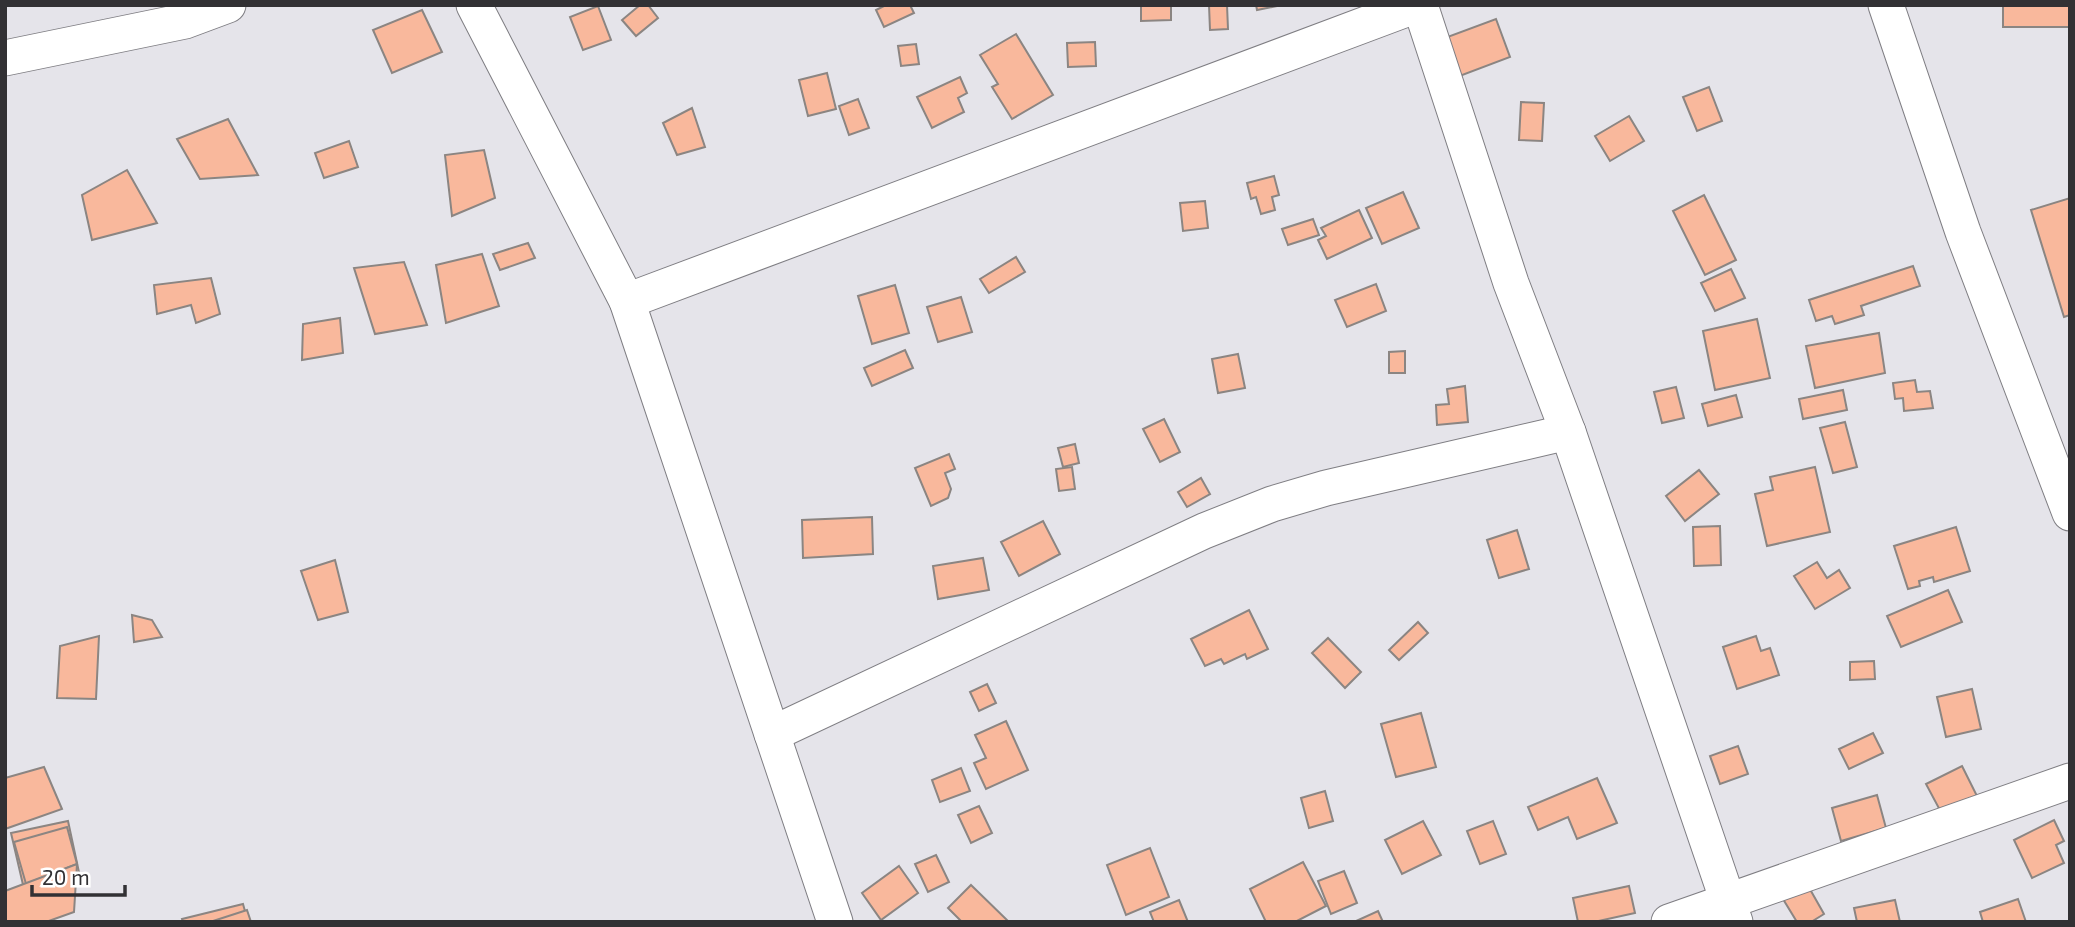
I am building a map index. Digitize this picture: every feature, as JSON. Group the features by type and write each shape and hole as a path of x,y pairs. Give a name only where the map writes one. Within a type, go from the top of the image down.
{"street":[{"path":"5,58 186,21 228,5"},
{"path":"474,5 627,301 835,922"},
{"path":"627,301 1418,5 1511,283 1568,432 1732,911"},
{"path":"1886,5 1964,232 2070,513"},
{"path":"772,734 1204,531 1272,504 1325,488 1568,432"},
{"path":"1669,922 1732,911 2070,781"}],"building":[{"path":"640,5 648,5 658,18 636,36 622,20"},
{"path":"886,5 910,5 914,13 884,27 876,10"},
{"path":"1141,5 1171,5 1171,20 1141,21"},
{"path":"1209,5 1227,5 1228,29 1210,30"},
{"path":"1256,5 1282,5 1257,10"},
{"path":"2003,5 2070,5 2070,27 2003,27"},
{"path":"598,6 611,40 583,50 570,17"},
{"path":"422,10 442,52 392,73 373,30"},
{"path":"1496,19 1510,57 1457,77 1442,39"},
{"path":"1016,34 1053,95 1012,119 992,87 998,84 980,55"},
{"path":"1095,42 1096,66 1068,67 1067,43"},
{"path":"916,44 919,64 901,66 898,46"},
{"path":"827,73 836,109 808,116 799,80"},
{"path":"960,77 967,93 958,98 964,112 932,128 917,97"},
{"path":"1709,87 1722,121 1697,131 1683,97"},
{"path":"858,99 869,128 849,135 839,106"},
{"path":"1521,102 1544,103 1542,141 1519,140"},
{"path":"692,108 705,147 677,155 663,123"},
{"path":"1629,116 1644,141 1610,161 1595,136"},
{"path":"228,119 258,175 200,179 177,139"},
{"path":"349,141 358,167 324,178 315,153"},
{"path":"484,150 495,198 452,216 445,155"},
{"path":"127,170 157,223 92,240 82,195"},
{"path":"1274,176 1279,195 1272,197 1275,210 1261,214 1256,197 1251,199 1247,183"},
{"path":"1403,192 1419,228 1382,244 1366,208"},
{"path":"1704,195 1736,260 1705,275 1673,211"},
{"path":"2070,198 2070,315 2064,317 2031,210"},
{"path":"1205,201 1208,228 1183,231 1180,203"},
{"path":"1359,210 1372,238 1327,259 1318,240 1326,236 1321,228"},
{"path":"1313,219 1319,235 1288,245 1282,229"},
{"path":"528,243 535,258 500,270 493,254"},
{"path":"482,254 499,306 446,323 436,265"},
{"path":"1016,257 1025,272 989,293 980,279"},
{"path":"404,262 427,325 375,334 354,268"},
{"path":"1913,266 1920,286 1861,306 1864,315 1835,324 1832,316 1816,321 1809,300"},
{"path":"1731,269 1745,298 1715,311 1701,283"},
{"path":"211,278 220,314 196,323 191,305 157,314 154,285"},
{"path":"1376,284 1386,311 1347,327 1335,300"},
{"path":"895,285 909,333 872,344 858,296"},
{"path":"961,297 972,332 938,342 927,307"},
{"path":"340,318 343,353 302,360 303,324"},
{"path":"1757,319 1770,378 1715,390 1703,331"},
{"path":"1879,333 1885,373 1815,388 1806,346"},
{"path":"905,350 913,368 872,386 864,368"},
{"path":"1405,351 1405,373 1389,373 1389,352"},
{"path":"1238,354 1245,388 1218,393 1212,359"},
{"path":"1915,380 1917,392 1930,391 1933,408 1904,411 1903,398 1895,399 1893,383"},
{"path":"1465,386 1468,422 1437,425 1436,405 1449,404 1447,389"},
{"path":"1676,387 1684,418 1662,423 1654,392"},
{"path":"1843,390 1847,410 1803,419 1799,399"},
{"path":"1736,395 1742,417 1708,426 1702,404"},
{"path":"1164,419 1180,452 1160,462 1143,429"},
{"path":"1845,422 1857,467 1833,473 1820,428"},
{"path":"1075,444 1079,463 1063,467 1058,448"},
{"path":"949,454 955,469 945,473 951,489 948,498 931,506 915,468"},
{"path":"1072,467 1075,489 1059,491 1056,469"},
{"path":"1815,467 1830,532 1767,546 1755,494 1773,490 1770,477"},
{"path":"1699,470 1719,494 1685,521 1666,496"},
{"path":"1201,478 1210,494 1187,507 1178,492"},
{"path":"872,517 873,554 803,558 802,520"},
{"path":"1043,521 1060,554 1019,576 1001,542"},
{"path":"1720,526 1721,565 1694,566 1693,527"},
{"path":"1956,527 1970,571 1934,582 1933,577 1919,581 1920,586 1908,589 1894,546"},
{"path":"1517,530 1529,569 1499,578 1487,540"},
{"path":"983,558 989,590 938,599 933,566"},
{"path":"335,560 348,612 318,620 301,571"},
{"path":"1817,562 1827,578 1839,570 1850,588 1815,609 1794,576"},
{"path":"1948,590 1962,622 1901,647 1887,616"},
{"path":"1249,610 1268,649 1247,659 1245,654 1224,664 1221,659 1205,666 1191,639"},
{"path":"132,615 152,620 162,637 134,642"},
{"path":"1418,622 1428,633 1399,660 1389,650"},
{"path":"99,636 96,699 57,698 60,646"},
{"path":"1756,636 1761,651 1770,648 1779,675 1737,689 1723,647"},
{"path":"1328,638 1361,672 1345,688 1312,653"},
{"path":"1874,661 1875,679 1850,680 1850,662"},
{"path":"987,684 996,703 979,711 970,692"},
{"path":"1972,689 1981,729 1946,737 1937,697"},
{"path":"1421,713 1436,767 1396,777 1381,724"},
{"path":"1006,721 1028,770 986,789 974,763 986,758 975,735"},
{"path":"1873,733 1883,753 1849,769 1839,749"},
{"path":"1738,746 1748,774 1720,784 1710,756"},
{"path":"1962,766 1977,796 1942,814 1926,784"},
{"path":"44,767 62,809 5,829 5,778"},
{"path":"961,768 970,791 940,802 932,780"},
{"path":"1597,778 1617,823 1577,839 1568,817 1538,830 1528,807"},
{"path":"1325,791 1333,821 1309,828 1301,798"},
{"path":"1877,795 1886,828 1841,841 1832,808"},
{"path":"979,806 992,833 971,843 958,815"},
{"path":"2054,820 2064,841 2056,845 2064,863 2032,878 2014,840"},
{"path":"68,821 80,877 24,889 11,833"},
{"path":"1423,821 1441,855 1402,874 1385,840"},
{"path":"1493,821 1506,854 1480,864 1467,831"},
{"path":"67,827 77,864 26,884 14,842"},
{"path":"1150,848 1169,897 1126,915 1107,865"},
{"path":"936,855 949,882 928,892 915,864"},
{"path":"1303,862 1326,906 1295,922 1266,922 1250,889"},
{"path":"77,864 74,912 46,922 5,922 5,891"},
{"path":"899,866 918,893 881,920 862,893"},
{"path":"1344,871 1357,903 1331,914 1318,881"},
{"path":"1807,884 1824,914 1811,922 1797,922 1783,899"},
{"path":"971,885 1009,922 962,922 948,908"},
{"path":"1629,886 1635,913 1594,922 1578,922 1573,898"},
{"path":"2018,899 2026,922 1983,922 1980,912"},
{"path":"1179,900 1188,922 1154,922 1150,912"},
{"path":"1895,900 1900,922 1857,922 1854,908"},
{"path":"243,904 248,922 183,922 182,919"},
{"path":"247,910 251,922 210,922"},
{"path":"1378,911 1383,922 1354,922"}]}
